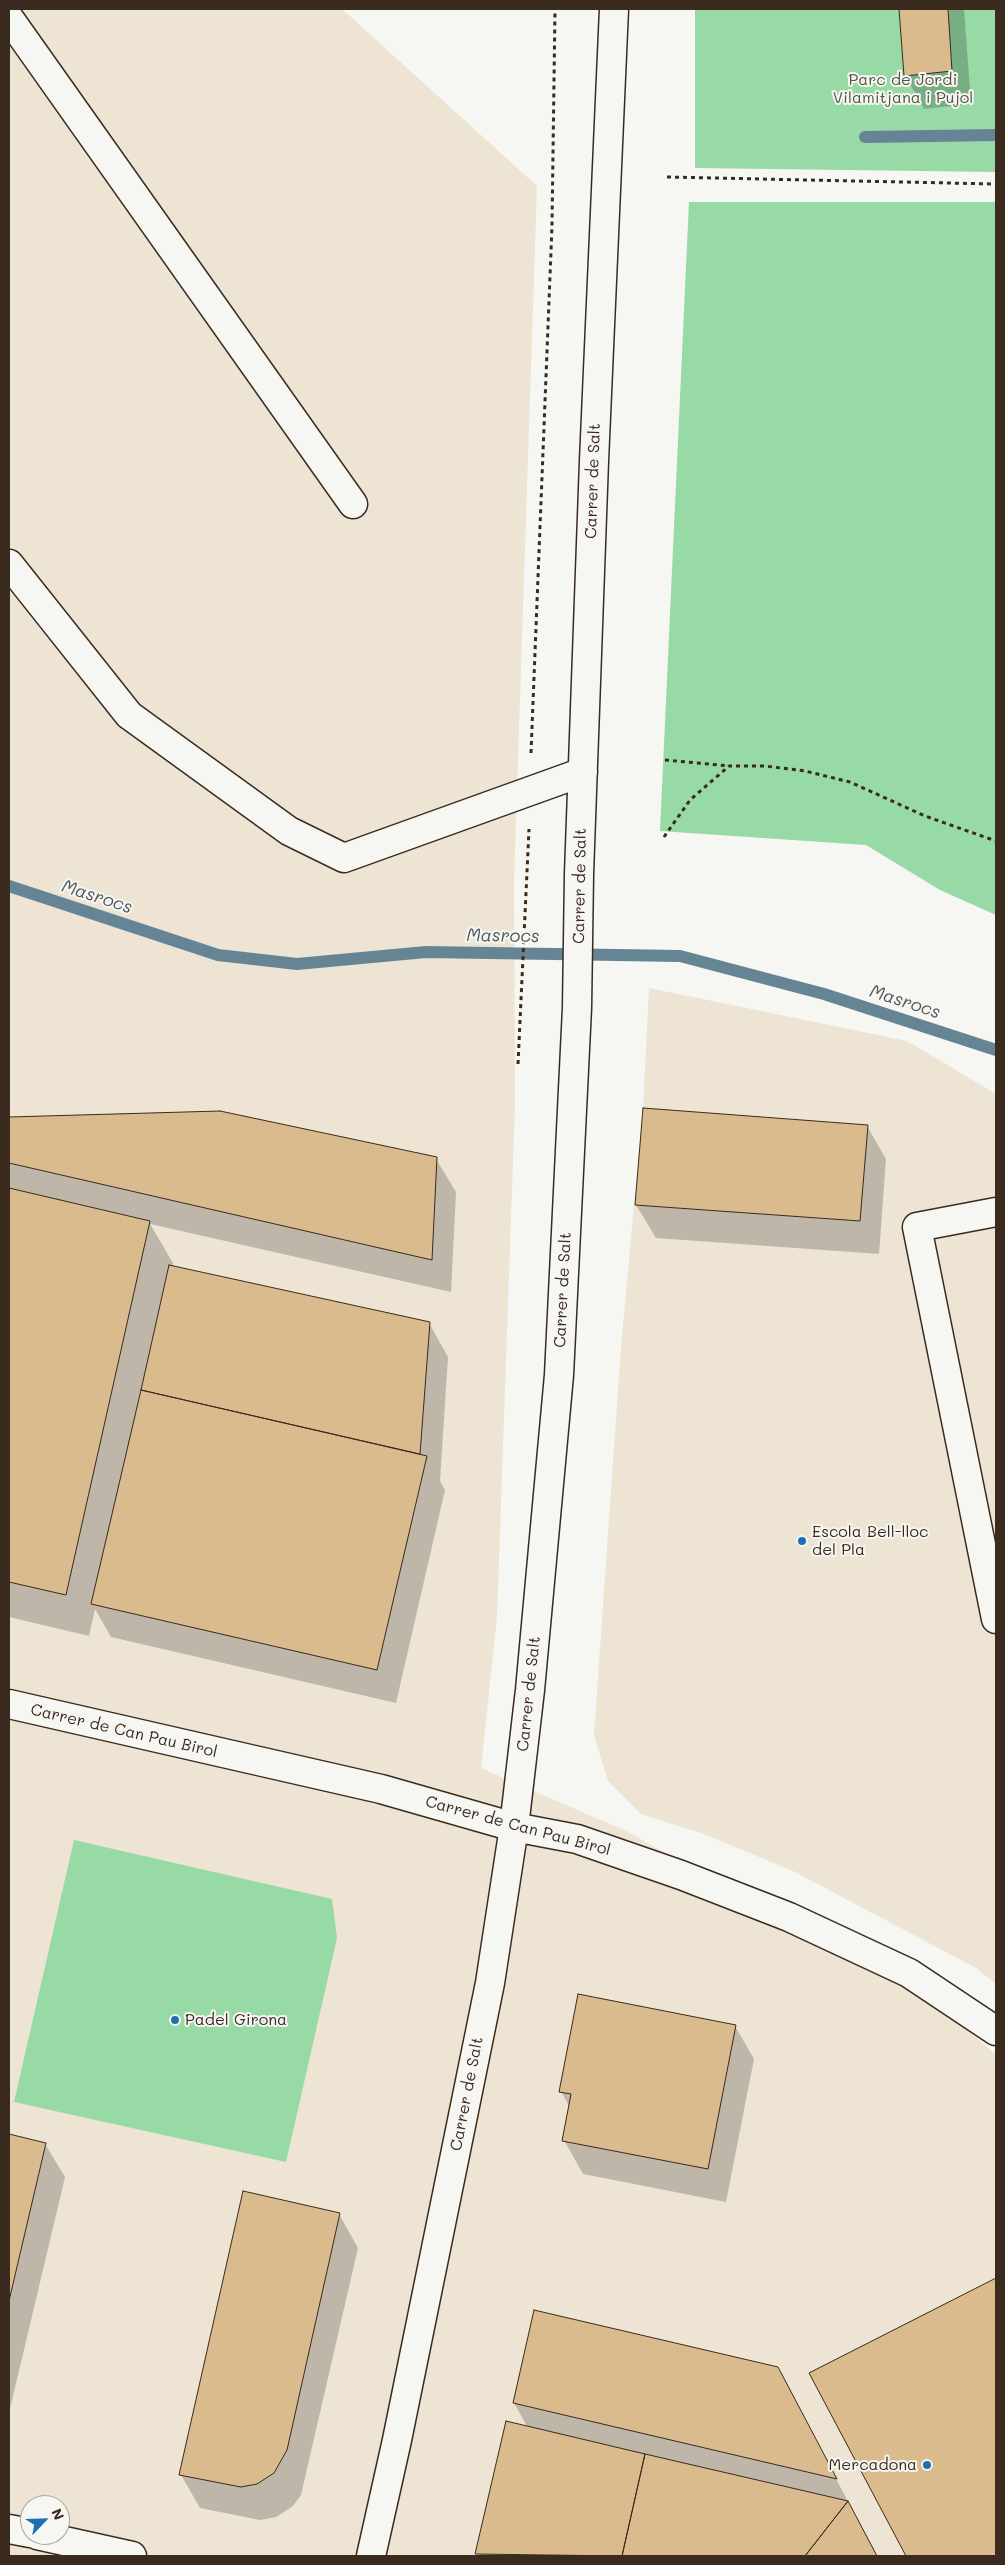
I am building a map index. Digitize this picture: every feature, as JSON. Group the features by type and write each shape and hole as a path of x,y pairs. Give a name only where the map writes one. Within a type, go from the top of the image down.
{"street":[{"name":"Carrer de Salt","path":"371,2556 397,2440 490,1983 514,1827 530,1690 559,1375 577,1008 579,874 614,9"},
{"path":"9,18 353,504"},
{"path":"9,564 129,716 289,831 344,858 583,772"},
{"path":"996,1212 917,1227 996,1618"},
{"name":"Carrer de Can Pau Birol","path":"9,1704 381,1789 514,1827 577,1839 681,1875 789,1917 909,1973 996,2031"},
{"path":"70,2542 132,2556"}],"path":[{"path":"518,1064 531,791 552,226 555,9"},
{"path":"667,177 996,184"},
{"path":"665,760 729,766 765,766 797,770 850,782 925,816 996,841"},
{"path":"664,837 690,800 729,766"}],"shaded area":[{"path":"9,9 342,9 537,186 514,880 515,1104 497,1617 481,1768 626,1831 939,2005 996,2055 996,2556 9,2556"},
{"name":"Escola Bell-lloc del Pla","path":"649,988 907,1041 996,1094 996,1984 976,1968 795,1872 704,1834 641,1814 608,1781 594,1735 621,1347 643,1108"}],"green space":[{"name":"Parc de Jordi Vilamitjana i Pujol","path":"695,9 996,9 996,172 695,168"},
{"path":"689,202 996,202 996,915 940,890 866,845 660,831"},
{"name":"Padel Girona","path":"74,1840 332,1899 337,1938 286,2162 14,2102"}],"building":[{"path":"899,9 948,9 952,71 904,76"},
{"path":"643,1108 868,1125 860,1221 635,1205"},
{"path":"220,1111 437,1157 432,1260 9,1163 9,1117"},
{"path":"9,1188 150,1221 66,1595 9,1582"},
{"path":"169,1265 430,1322 420,1454 141,1390"},
{"path":"141,1390 427,1456 377,1670 91,1604"},
{"path":"578,1994 736,2025 708,2169 562,2141 571,2094 559,2092"},
{"path":"9,2134 46,2143 9,2301"},
{"path":"243,2191 340,2213 287,2450 274,2473 257,2484 241,2487 179,2475"},
{"name":"Mercadona","path":"996,2278 996,2556 906,2556 809,2373"},
{"path":"534,2310 778,2367 837,2479 513,2403"},
{"path":"506,2421 645,2454 622,2556 475,2554"},
{"path":"645,2454 848,2501 805,2556 622,2556"},
{"path":"848,2501 877,2556 805,2556"}],"waterway":[{"path":"865,137 996,135"},
{"name":"Masrocs","path":"9,886 218,955 297,964 426,952 680,956 824,994 996,1050"}],"place":[{"name":"Escola Bell-lloc del Pla","path":"802,1541"},
{"name":"Padel Girona","path":"175,2020"},
{"name":"Mercadona","path":"927,2465"}]}
